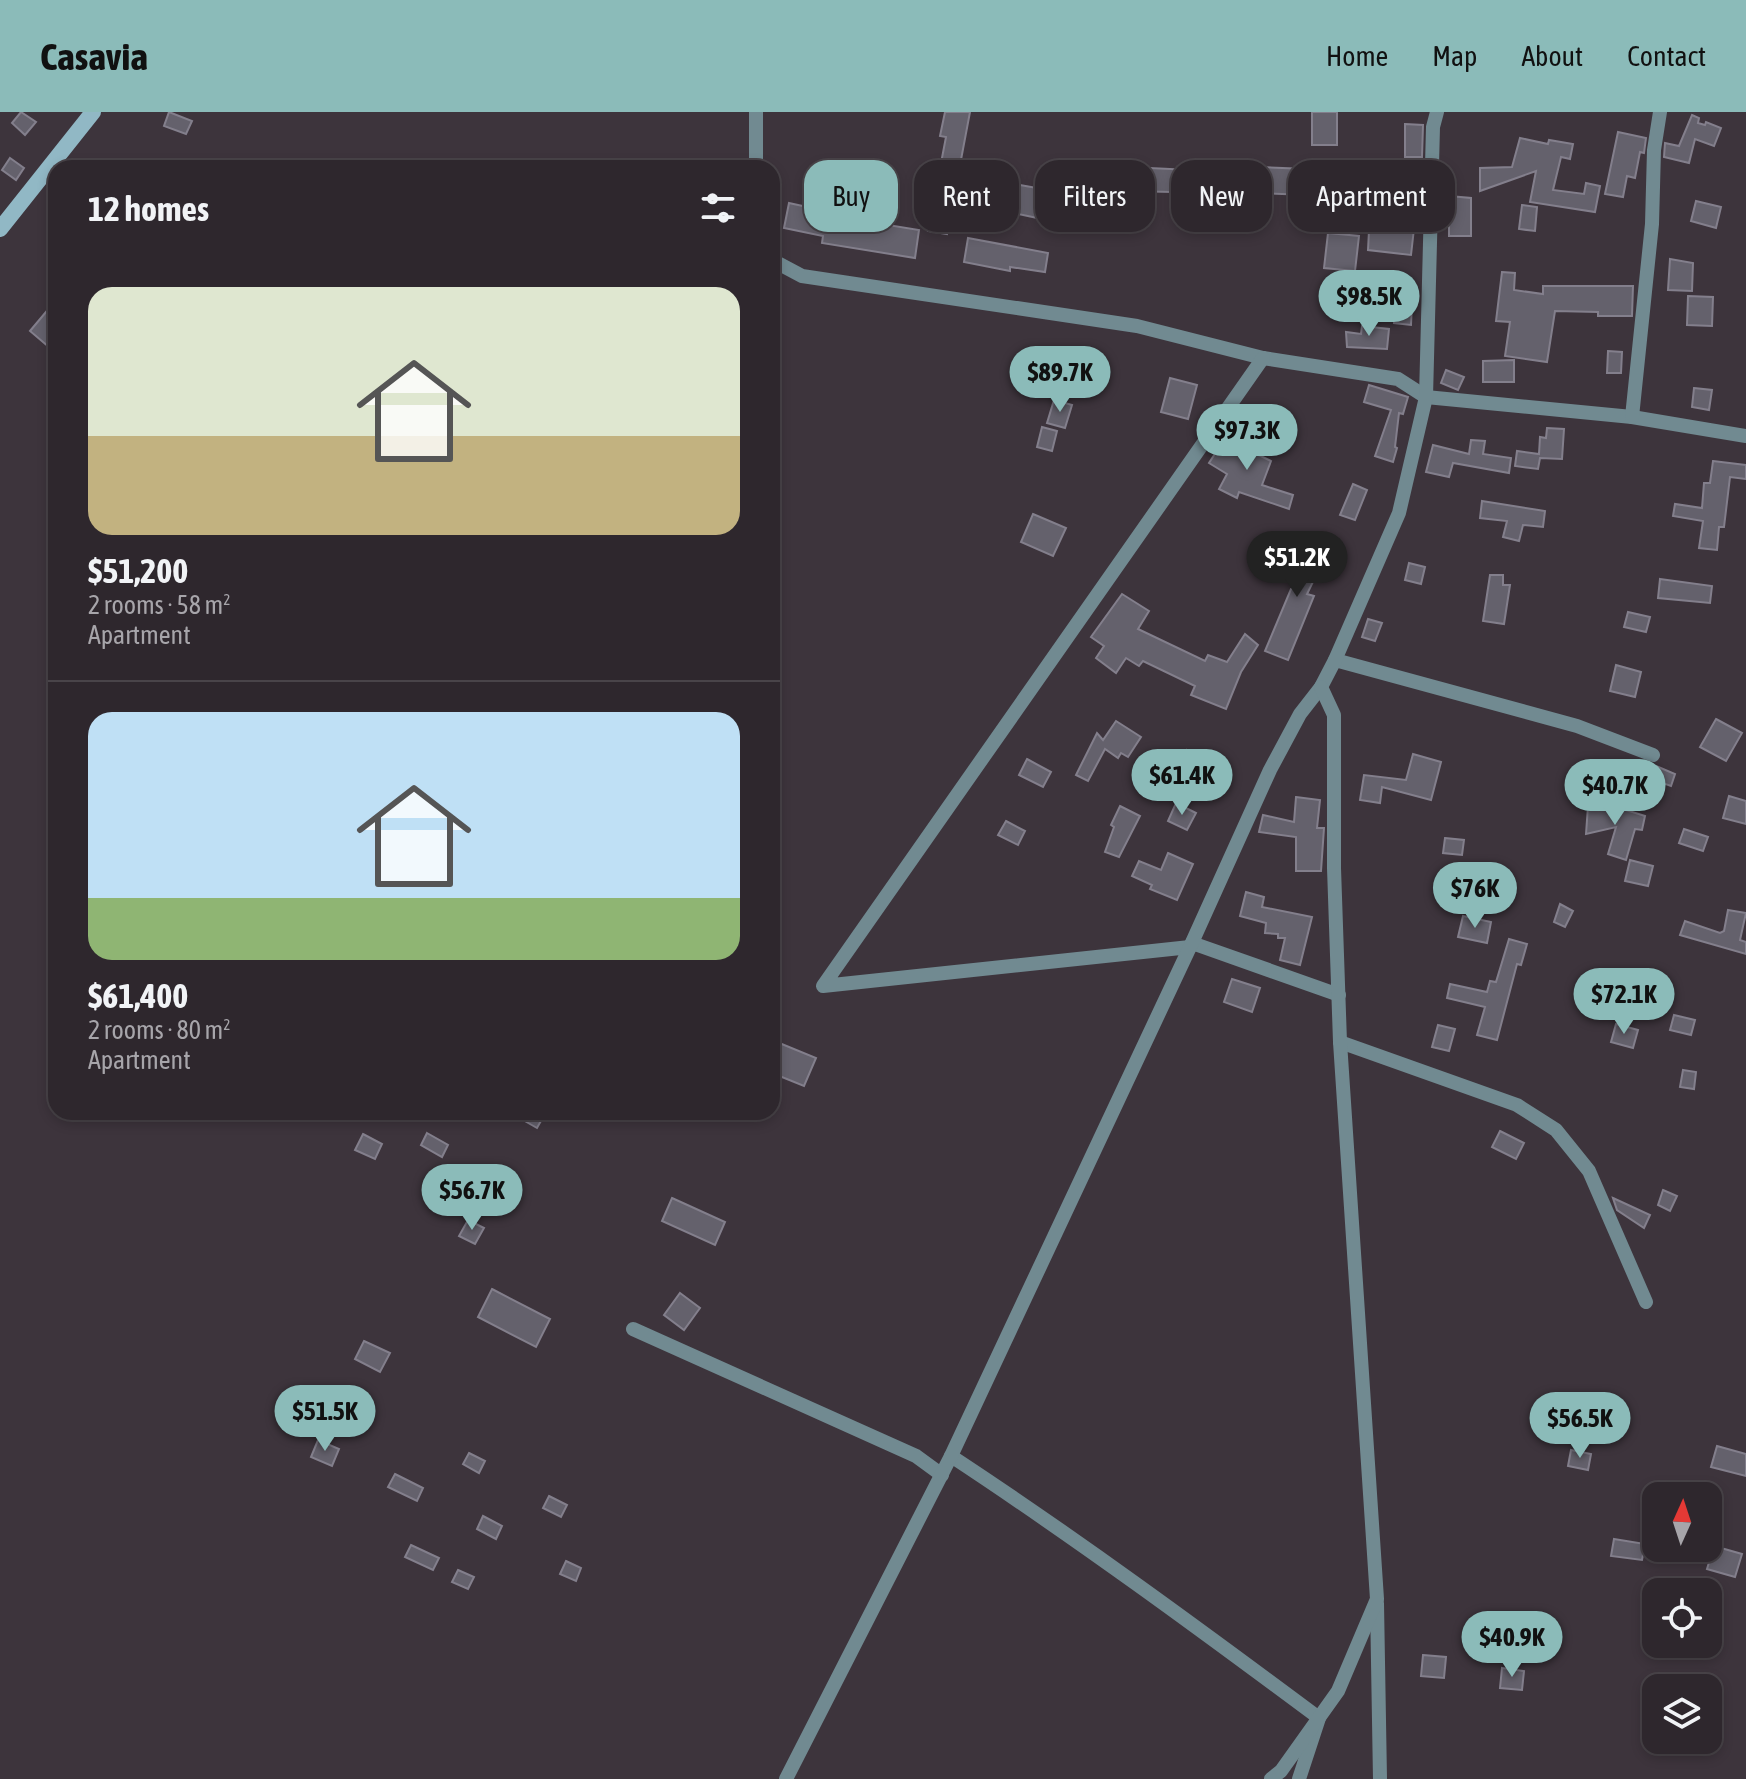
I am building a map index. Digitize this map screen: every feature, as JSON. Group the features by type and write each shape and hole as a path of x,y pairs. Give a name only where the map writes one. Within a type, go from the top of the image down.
{"street":[{"path":"55,160 93,112"},
{"path":"756,112 756,160"},
{"path":"786,1779 942,1475 1270,770 1300,714 1321,687 1335,660 1399,513 1426,397 1433,127 1437,112"},
{"path":"1632,417 1652,224 1654,150 1660,112"},
{"path":"0,229 48,169"},
{"path":"780,264 802,276 1137,326 1263,358 1398,379 1426,397 1632,417 1746,436"},
{"path":"1263,358 823,986 1191,945 1339,995"},
{"path":"1335,660 1577,726 1653,755"},
{"path":"1321,687 1334,715 1334,868 1340,1042 1377,1599 1380,1779"},
{"path":"1340,1042 1517,1105 1556,1130 1589,1171 1646,1302"},
{"path":"633,1329 916,1456 942,1475"},
{"path":"951,1456 1104,1560 1319,1718"},
{"path":"1271,1779 1281,1771 1338,1691 1377,1599"},
{"path":"1299,1779 1319,1718"}],"building":[{"path":"21,112 36,122 25,135 12,123"},
{"path":"169,112 192,121 186,134 164,126"},
{"path":"945,112 970,112 961,160 942,160 946,137 940,136"},
{"path":"1312,112 1337,112 1337,145 1312,145"},
{"path":"1692,115 1699,118 1698,123 1705,125 1706,122 1721,128 1714,146 1695,139 1689,163 1664,157 1665,143 1679,146"},
{"path":"1405,124 1423,125 1422,157 1405,157"},
{"path":"1618,132 1646,138 1635,178 1627,176 1623,197 1605,194"},
{"path":"1520,138 1548,144 1549,140 1573,144 1570,159 1561,157 1553,190 1584,194 1586,183 1600,186 1595,212 1530,202 1536,171 1480,191 1480,168 1512,167"},
{"path":"10,158 24,168 16,180 2,170"},
{"path":"1155,168 1171,169 1171,192 1155,192"},
{"path":"1272,168 1288,168 1288,194 1272,193"},
{"path":"1020,185 1035,188 1035,218 1019,214"},
{"path":"1455,197 1471,198 1471,236 1449,236 1449,232 1455,232"},
{"path":"1696,201 1721,207 1716,228 1691,221"},
{"path":"789,203 804,206 804,232 898,232 898,227 919,232 915,258 822,243 823,236 784,228"},
{"path":"1522,205 1537,207 1535,231 1519,229"},
{"path":"1369,232 1414,232 1411,255 1368,250"},
{"path":"1328,233 1359,236 1355,271 1324,268"},
{"path":"968,238 1048,253 1045,272 1010,267 1010,271 964,262"},
{"path":"1670,259 1693,263 1692,291 1668,290"},
{"path":"1502,272 1515,273 1514,290 1543,294 1543,286 1633,286 1632,316 1555,311 1547,362 1505,356 1510,322 1496,321"},
{"path":"1688,296 1713,297 1712,326 1687,325"},
{"path":"1396,303 1412,304 1411,325 1394,323"},
{"path":"48,310 48,346 30,331"},
{"path":"1362,326 1389,329 1387,349 1347,347 1346,332 1361,334"},
{"path":"1608,351 1622,352 1621,373 1607,373"},
{"path":"1514,360 1514,382 1483,382 1483,361"},
{"path":"1446,370 1464,377 1458,390 1441,383"},
{"path":"1170,378 1197,385 1188,419 1161,412"},
{"path":"1369,385 1408,397 1403,414 1399,413 1393,462 1375,456 1391,410 1364,402"},
{"path":"1694,388 1712,390 1709,410 1692,407"},
{"path":"1054,400 1072,405 1065,428 1047,423"},
{"path":"1240,426 1252,433 1244,448 1271,461 1262,485 1293,495 1289,509 1239,492 1237,498 1219,489 1227,474 1209,463 1220,446 1226,449"},
{"path":"1042,427 1057,431 1052,451 1037,447"},
{"path":"1547,428 1564,429 1562,459 1540,458 1538,469 1515,466 1517,451 1539,454 1540,437 1546,438"},
{"path":"1471,440 1485,441 1483,454 1511,458 1509,473 1453,463 1449,477 1426,472 1433,445 1469,454"},
{"path":"1713,461 1746,465 1746,479 1730,477 1724,527 1719,527 1717,550 1699,548 1703,521 1673,516 1675,504 1702,508 1704,483 1710,483"},
{"path":"1353,484 1367,490 1355,520 1340,515"},
{"path":"1482,501 1545,511 1543,527 1523,525 1519,541 1503,537 1507,521 1480,518"},
{"path":"1033,514 1066,528 1053,556 1021,542"},
{"path":"1301,535 1329,549 1307,594 1314,596 1288,660 1265,651 1291,589 1295,589 1307,564 1291,556"},
{"path":"1409,563 1425,567 1421,584 1405,580"},
{"path":"1490,575 1503,575 1503,585 1510,585 1504,624 1483,621"},
{"path":"1660,579 1712,586 1710,603 1658,598"},
{"path":"1122,594 1149,611 1138,629 1205,661 1208,655 1227,662 1245,634 1258,645 1241,672 1226,709 1191,695 1195,686 1143,661 1139,666 1126,658 1116,673 1096,658 1104,646 1091,637"},
{"path":"1628,612 1650,617 1646,632 1624,627"},
{"path":"1368,619 1382,623 1375,641 1362,637"},
{"path":"1616,665 1641,672 1635,697 1610,691"},
{"path":"1716,719 1742,733 1726,761 1700,747"},
{"path":"1116,721 1141,737 1128,757 1121,753 1118,758 1105,749 1088,781 1076,775 1097,733 1103,740"},
{"path":"1187,750 1210,764 1193,794 1170,781"},
{"path":"1413,754 1441,762 1431,800 1382,787 1380,803 1360,800 1364,775 1406,780"},
{"path":"1027,759 1051,772 1043,787 1019,775"},
{"path":"1656,766 1675,774 1671,786 1651,779"},
{"path":"1729,796 1746,801 1746,824 1723,818"},
{"path":"1296,797 1320,800 1317,828 1324,828 1321,871 1296,871 1296,837 1259,832 1263,815 1294,822"},
{"path":"1176,803 1196,813 1187,830 1168,821"},
{"path":"1607,804 1645,816 1642,830 1635,829 1626,860 1608,854 1616,827 1586,834 1588,806 1607,808"},
{"path":"1120,806 1140,816 1119,857 1105,852 1114,827 1111,825"},
{"path":"1006,821 1025,831 1018,845 998,835"},
{"path":"1684,829 1708,837 1703,851 1679,843"},
{"path":"1445,838 1464,840 1462,855 1443,853"},
{"path":"1168,853 1193,864 1177,900 1150,889 1152,885 1132,876 1139,861 1161,870"},
{"path":"1630,860 1653,866 1648,886 1625,881"},
{"path":"1246,892 1264,897 1262,907 1312,917 1300,965 1280,960 1285,938 1265,933 1266,923 1240,916"},
{"path":"1560,904 1573,911 1565,927 1554,922"},
{"path":"1728,910 1746,913 1740,940 1746,942 1746,954 1680,935 1685,921 1720,933 1724,931"},
{"path":"1463,916 1491,922 1487,943 1458,937"},
{"path":"1509,939 1527,944 1521,965 1517,964 1497,1040 1477,1035 1485,1007 1447,998 1450,984 1487,992 1490,981 1496,982"},
{"path":"1602,971 1623,978 1619,992 1597,985"},
{"path":"1232,979 1260,988 1252,1012 1224,1002"},
{"path":"1674,1015 1695,1020 1691,1035 1670,1030"},
{"path":"1616,1024 1638,1030 1633,1048 1611,1042"},
{"path":"1438,1025 1455,1029 1449,1051 1432,1047"},
{"path":"780,1043 816,1058 804,1086 780,1076"},
{"path":"1683,1070 1696,1072 1694,1089 1680,1087"},
{"path":"523,1120 542,1120 537,1128"},
{"path":"1500,1131 1524,1143 1516,1159 1492,1147"},
{"path":"427,1133 448,1145 442,1157 421,1145"},
{"path":"363,1134 382,1144 375,1159 355,1150"},
{"path":"1663,1190 1677,1196 1670,1211 1658,1205"},
{"path":"672,1198 725,1222 715,1245 662,1221"},
{"path":"1613,1198 1650,1215 1644,1228 1617,1210"},
{"path":"468,1220 484,1228 475,1244 459,1236"},
{"path":"492,1289 550,1319 536,1347 478,1317"},
{"path":"680,1293 700,1308 684,1330 664,1315"},
{"path":"364,1341 390,1353 380,1372 355,1359"},
{"path":"318,1440 339,1449 332,1466 311,1457"},
{"path":"1717,1446 1746,1454 1746,1476 1711,1467"},
{"path":"1571,1450 1591,1454 1588,1470 1568,1466"},
{"path":"469,1453 485,1461 479,1473 463,1464"},
{"path":"395,1474 423,1488 417,1501 388,1487"},
{"path":"549,1496 567,1505 561,1517 543,1508"},
{"path":"483,1516 502,1526 496,1539 477,1529"},
{"path":"1614,1539 1642,1544 1642,1560 1611,1556"},
{"path":"411,1545 439,1558 433,1570 405,1557"},
{"path":"1722,1548 1742,1554 1735,1577 1707,1569 1709,1562 1722,1562"},
{"path":"566,1561 581,1568 576,1581 560,1574"},
{"path":"458,1570 474,1577 468,1589 452,1582"},
{"path":"1423,1655 1446,1657 1444,1678 1421,1676"},
{"path":"1502,1668 1524,1671 1522,1690 1500,1688"}]}
